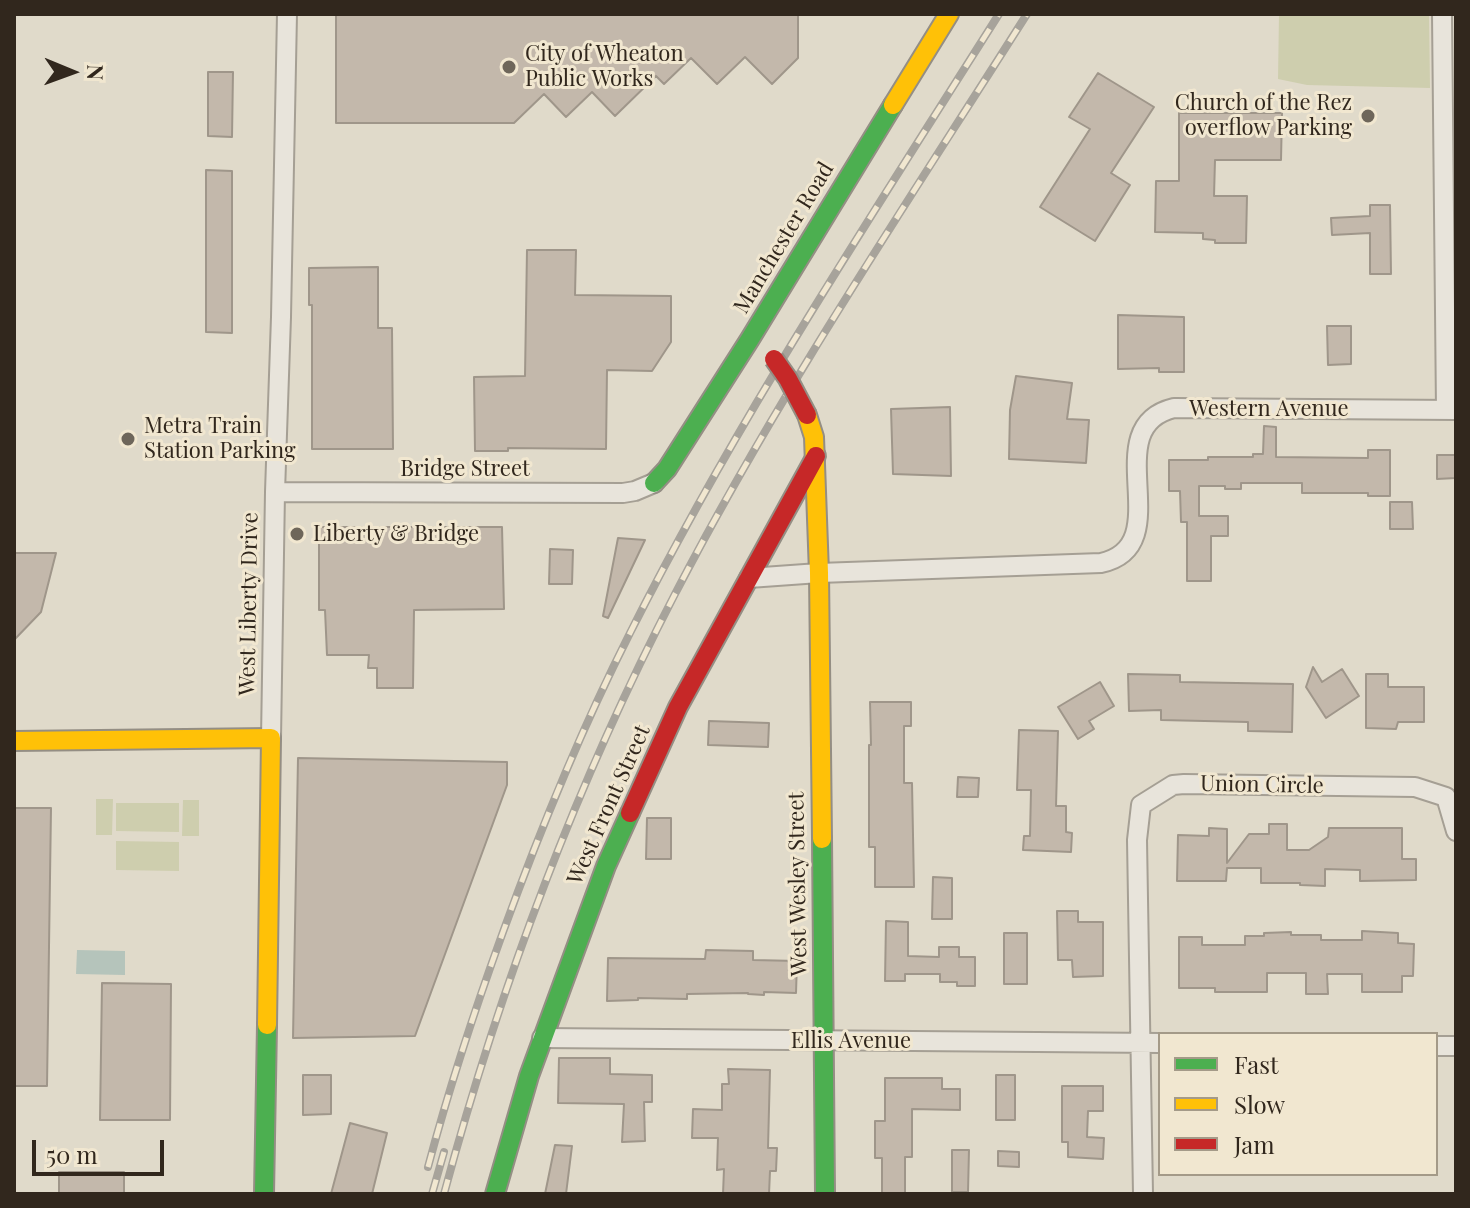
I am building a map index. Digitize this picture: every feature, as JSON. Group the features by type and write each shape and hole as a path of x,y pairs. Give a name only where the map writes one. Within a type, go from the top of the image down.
{"street":[{"name":"West Liberty Drive","path":"264,1194 275,492 287,14"},
{"name":"Manchester Road","path":"654,483 667,469 750,339 949,14"},
{"path":"1442,14 1449,134 1451,410"},
{"path":"750,339 774,359 796,392 814,437 816,456"},
{"name":"Western Avenue","path":"819,573 1111,561 1128,548 1136,528 1139,439 1148,421 1164,410 1451,410"},
{"name":"West Wesley Street","path":"816,456 825,1194"},
{"name":"West Front Street","path":"495,1194 529,1076 606,866 678,707 816,456"},
{"name":"Bridge Street","path":"275,492 623,493 654,483"},
{"path":"749,578 819,573"},
{"path":"14,741 271,738"},
{"name":"Union Circle","path":"1140,1043 1137,840 1141,805 1173,785 1184,784 1415,787 1446,797 1456,831"},
{"name":"Ellis Avenue","path":"542,1038 1158,1043"},
{"path":"1140,1043 1143,1194"}],"green space":[{"path":"1279,14 1429,14 1430,88 1307,85 1278,79"},
{"path":"96,799 113,799 112,835 96,835"},
{"path":"183,800 199,800 199,836 182,836"},
{"path":"116,803 179,803 179,832 116,831"},
{"path":"116,841 179,842 179,871 116,870"}],"shaded area":[{"path":"77,950 125,951 125,975 76,974"}],"building":[{"name":"City of Wheaton Public Works","path":"336,14 798,14 798,58 772,84 745,57 717,84 691,58 664,84 656,76 615,116 592,92 566,117 544,94 514,123 336,123"},
{"path":"208,72 233,72 232,137 208,136"},
{"path":"1098,73 1154,107 1111,173 1130,185 1095,241 1040,207 1090,129 1069,117"},
{"path":"1179,113 1282,113 1281,160 1215,160 1214,196 1247,196 1246,243 1215,243 1215,240 1203,239 1203,233 1155,232 1156,181 1179,181"},
{"path":"206,170 232,171 232,333 206,332"},
{"path":"1370,205 1390,205 1391,274 1370,274 1370,233 1332,235 1331,218 1370,216"},
{"path":"527,250 576,250 575,295 671,296 671,342 652,371 607,370 606,449 508,448 508,451 475,451 474,377 525,376"},
{"path":"378,267 378,328 392,328 393,449 312,449 309,268"},
{"path":"1118,315 1184,317 1184,372 1159,372 1159,368 1118,369"},
{"path":"1327,326 1351,326 1351,364 1328,365"},
{"path":"1016,376 1072,383 1067,419 1089,420 1086,463 1009,459 1010,410"},
{"path":"950,407 951,476 893,474 891,409"},
{"path":"1264,426 1276,427 1276,457 1368,458 1368,450 1390,450 1390,496 1302,493 1302,483 1241,483 1241,489 1199,486 1199,516 1228,516 1228,536 1211,536 1211,581 1187,581 1187,522 1181,522 1180,491 1169,491 1169,460 1208,460 1208,457 1253,457 1253,454 1263,454"},
{"path":"1437,455 1456,455 1456,478 1437,479"},
{"path":"1390,502 1412,502 1413,529 1390,529"},
{"path":"319,527 502,527 504,609 414,610 413,688 377,688 377,668 368,668 369,655 327,655 325,610 319,610"},
{"path":"618,538 645,540 608,618 603,616"},
{"path":"550,549 573,550 572,584 549,584"},
{"path":"14,553 56,553 41,612 14,640"},
{"path":"1313,667 1322,682 1342,669 1359,696 1326,718 1306,687"},
{"path":"1128,674 1180,675 1180,682 1293,684 1292,732 1248,731 1248,722 1161,720 1161,710 1129,711"},
{"path":"1366,674 1388,674 1388,687 1424,687 1424,722 1398,722 1396,729 1366,728"},
{"path":"1100,682 1114,706 1089,721 1094,729 1078,739 1058,707"},
{"path":"870,702 911,702 911,726 904,726 904,783 912,783 914,887 875,887 875,847 869,847"},
{"path":"709,721 769,723 768,747 708,745"},
{"path":"1019,730 1058,731 1056,806 1066,806 1066,832 1072,833 1071,852 1023,850 1024,836 1030,836 1031,790 1017,790"},
{"path":"298,758 507,762 507,785 415,1036 293,1038"},
{"path":"958,777 979,778 978,797 957,797"},
{"path":"14,808 51,808 47,1086 14,1086"},
{"path":"647,818 671,818 671,859 646,859"},
{"path":"1269,824 1287,824 1287,850 1309,850 1328,837 1329,828 1402,828 1402,859 1416,859 1416,880 1360,881 1360,870 1325,869 1325,886 1261,883 1261,868 1227,868 1226,881 1177,881 1178,835 1209,836 1209,828 1227,829 1227,863 1249,834 1269,834"},
{"path":"933,877 952,878 952,919 932,919"},
{"path":"1057,911 1078,911 1078,922 1103,922 1103,976 1073,977 1072,960 1058,960"},
{"path":"886,921 908,922 908,956 939,957 939,947 959,947 959,957 975,957 975,986 940,982 940,974 905,974 905,981 885,981"},
{"path":"1362,931 1398,933 1398,943 1414,944 1413,976 1402,976 1402,992 1362,992 1362,974 1327,974 1328,994 1306,994 1306,973 1267,973 1267,992 1179,988 1179,937 1202,937 1202,945 1245,945 1245,936 1264,936 1264,933 1321,935 1321,940 1362,940"},
{"path":"1004,933 1027,933 1027,984 1004,984"},
{"path":"706,950 753,951 753,960 797,961 796,993 687,994 687,999 607,1001 608,958 705,959"},
{"path":"102,983 171,984 170,1120 100,1120"},
{"path":"559,1058 610,1058 610,1074 652,1075 652,1102 644,1102 645,1141 622,1142 624,1104 558,1103"},
{"path":"728,1069 770,1070 768,1148 777,1148 776,1171 770,1171 769,1194 723,1194 724,1169 717,1170 718,1138 692,1138 693,1109 722,1110 722,1084 729,1084"},
{"path":"303,1075 331,1075 331,1114 303,1115"},
{"path":"996,1075 1015,1075 1015,1120 996,1120"},
{"path":"885,1078 942,1078 942,1089 960,1089 960,1110 912,1109 912,1157 905,1157 905,1194 882,1194 882,1158 875,1158 875,1121 885,1121"},
{"path":"1062,1086 1103,1086 1103,1111 1088,1111 1087,1137 1104,1138 1103,1159 1068,1157 1068,1142 1062,1142"},
{"path":"350,1123 387,1133 372,1194 331,1194"},
{"path":"555,1145 572,1146 566,1194 545,1194"},
{"path":"952,1150 969,1150 968,1192 952,1192"},
{"path":"998,1151 1019,1152 1019,1167 998,1166"},
{"path":"59,1172 124,1172 124,1194 59,1194"}],"railway":[{"path":"428,1167 463,1049 517,894 578,743 630,633 760,396 999,14"},
{"path":"444,1194 490,1039 543,888 639,666 757,445 890,228 1027,14"},
{"path":"432,1194 444,1152"}],"traffic: fast":[{"path":"654,483 667,469 750,339 893,105"},
{"path":"495,1194 529,1076 606,866 630,813"},
{"path":"822,839 825,1194"},
{"path":"264,1194 267,1025"}],"traffic: slow":[{"path":"893,105 949,14"},
{"path":"807,415 814,437 819,573 822,839"},
{"path":"14,741 271,738 267,1025"}],"traffic: jam":[{"path":"774,359 807,415"},
{"path":"630,813 678,707 816,456"}],"place":[{"name":"City of Wheaton Public Works","path":"509,67"},
{"name":"Church of the Rez overflow Parking","path":"1368,116"},
{"name":"Metra Train Station Parking","path":"128,439"},
{"name":"Liberty & Bridge","path":"297,534"}]}
